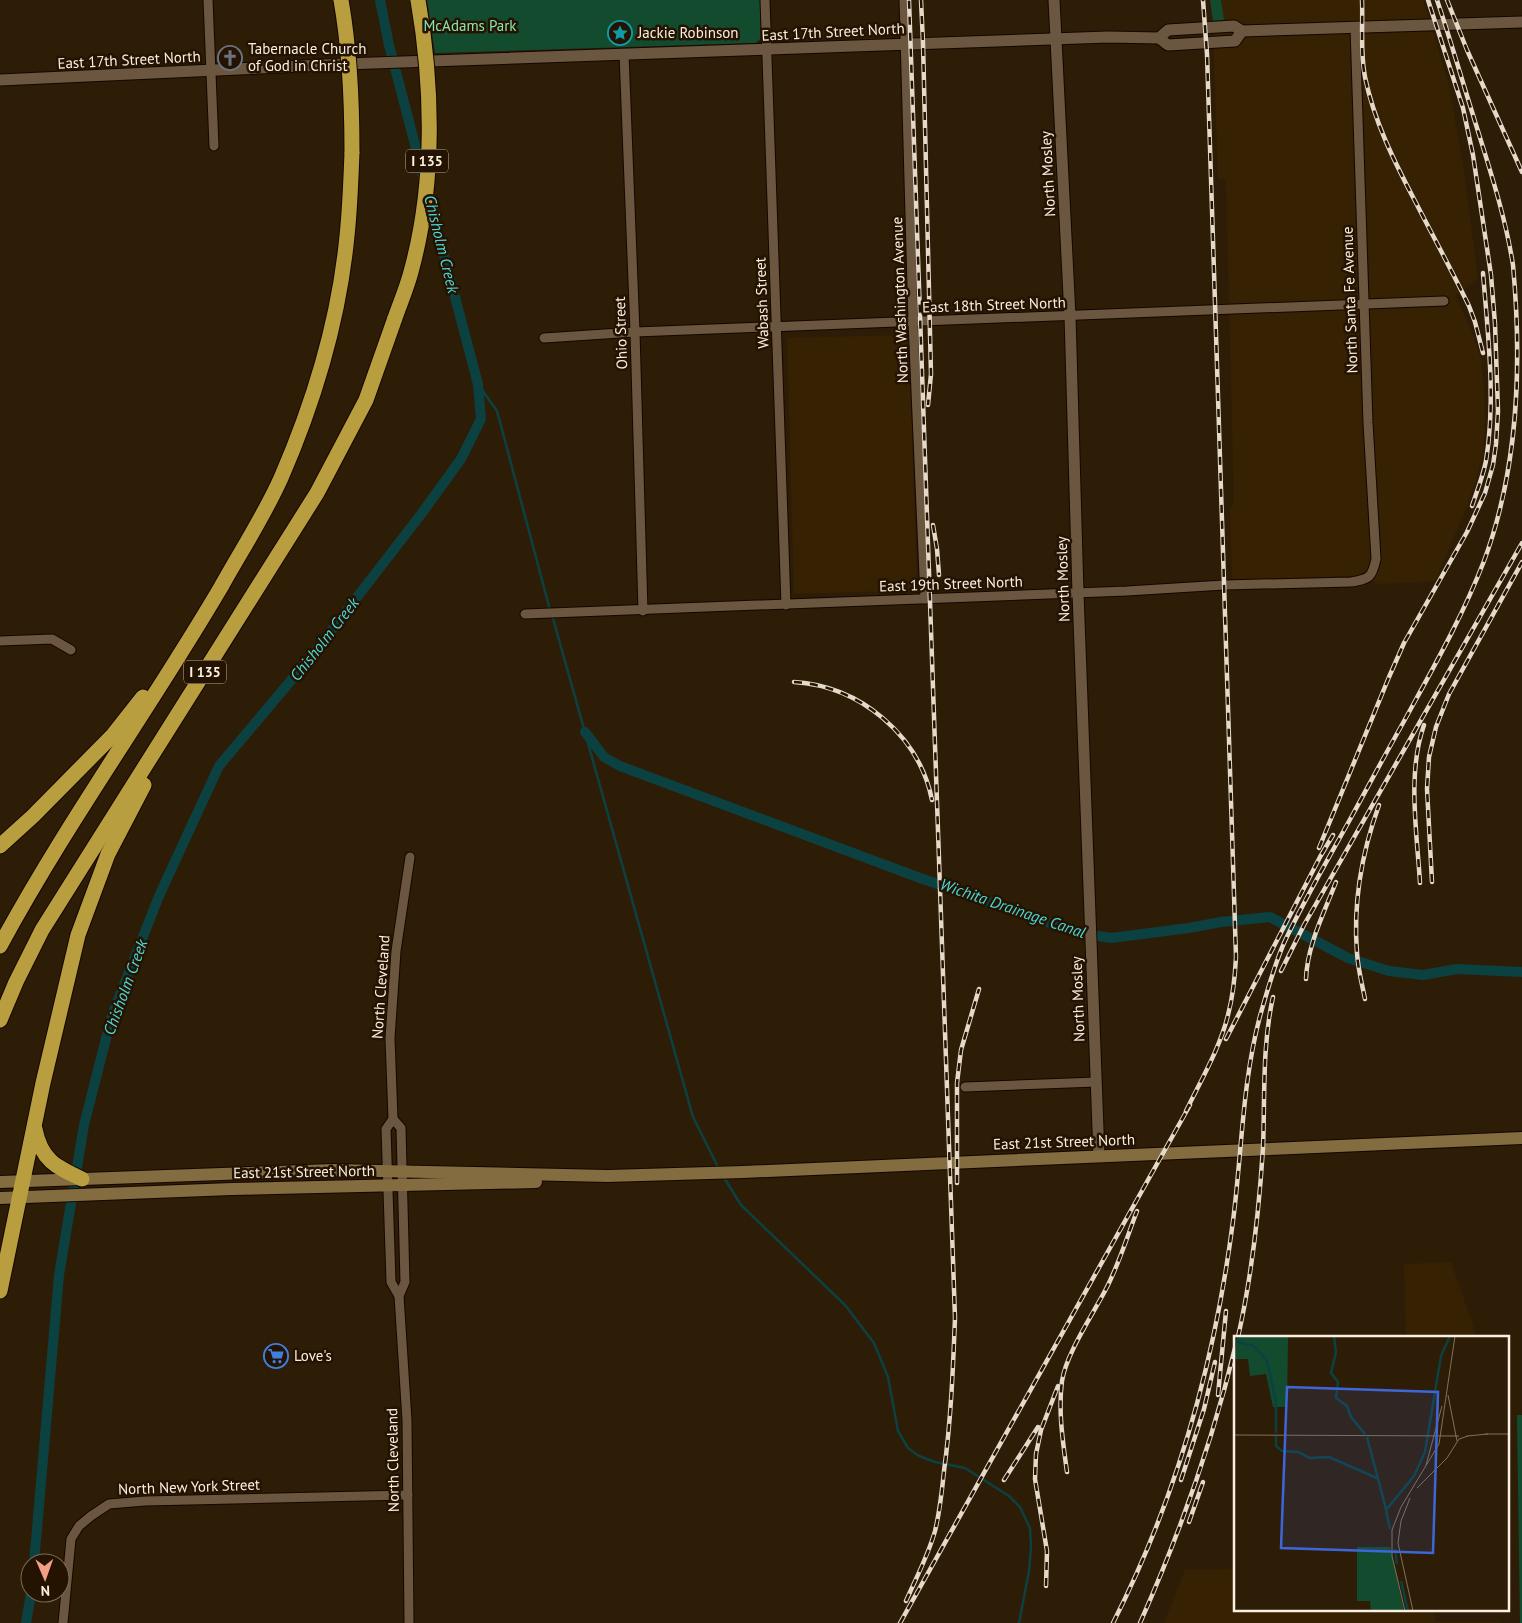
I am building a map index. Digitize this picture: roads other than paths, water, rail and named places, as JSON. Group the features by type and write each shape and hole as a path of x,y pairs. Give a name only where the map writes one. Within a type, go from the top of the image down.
{"highway":[{"name":"I 135","path":"0,946 62,839 194,633 256,525 280,480 309,405 323,357 342,273 348,234 352,152 352,93 349,50 342,0"},
{"name":"I 135","path":"0,1020 16,982 42,930 317,494 366,400 412,268 422,220 426,180 429,88 418,0"},
{"path":"0,846 33,816 113,735 194,633"},
{"path":"0,1291 34,1125 74,953 85,917 108,854 196,686"},
{"path":"34,1125 37,1140 52,1163 58,1168 82,1179"}],"main road":[{"name":"East 21st Street North","path":"0,1198 232,1189 531,1183 608,1176 743,1172 1522,1138"},
{"name":"East 21st Street North","path":"0,1182 334,1170 608,1176"}],"street":[{"path":"208,0 214,146"},
{"name":"Wabash Street","path":"765,0 786,605"},
{"name":"North Washington Avenue","path":"904,0 924,599"},
{"name":"North Mosley","path":"1054,0 1070,316 1078,593 1099,1156"},
{"name":"East 17th Street North","path":"1159,38 1168,30 1234,26 1242,31 1522,22"},
{"name":"North Santa Fe Avenue","path":"1355,26 1368,423 1376,559 1374,572"},
{"name":"East 17th Street North","path":"0,80 432,61 1108,36 1159,38 1168,45 1235,41 1242,31"},
{"name":"Ohio Street","path":"624,54 635,332 643,611"},
{"name":"East 18th Street North","path":"544,338 635,332 1444,301"},
{"name":"East 19th Street North","path":"525,614 1078,593 1224,585 1351,582 1366,579 1374,572"},
{"path":"0,641 52,639 71,650"},
{"name":"North Cleveland","path":"409,1623 407,1420 399,1296 391,1282 386,1129 393,1119 390,1038 396,951 410,857"},
{"path":"965,1087 1096,1082"},
{"name":"North Cleveland","path":"393,1119 401,1128 405,1282 399,1296"},
{"name":"North New York Street","path":"63,1623 71,1539 79,1526 109,1504 145,1501 408,1495"}],"waterway":[{"name":"Chisholm Creek","path":"380,0 389,45 424,179"},
{"name":"Chisholm Creek","path":"35,1553 59,1275 84,1125 112,1015 159,896 219,766 314,653 422,513 461,459 481,419 478,384 428,195"},
{"path":"478,384 497,411 550,610"},
{"path":"552,615 693,1117 719,1169"},
{"name":"Wichita Drainage Canal","path":"585,732 604,757 620,766 920,878 1079,933 1111,938 1270,917 1348,958 1389,971 1423,975 1457,969 1522,972"},
{"path":"723,1176 741,1205 845,1305 874,1343 888,1377 898,1431 908,1448 919,1456 935,1462 965,1468 1009,1496 1020,1507 1030,1528 1031,1547 1029,1571 1019,1623"},
{"path":"26,1623 29,1603"}],"railway":[{"path":"906,1601 929,1549 935,1531 942,1494 950,1414 955,1318 909,0"},
{"path":"921,0 931,374 928,405"},
{"path":"1186,1111 1210,1064 1225,1027 1230,1008 1236,957 1207,54 1203,0"},
{"path":"1362,0 1363,68 1374,109 1400,171 1469,306 1483,353"},
{"path":"1319,848 1404,643 1467,532 1485,493 1493,465 1496,444 1498,411 1495,324 1491,275 1473,155 1463,108 1428,0"},
{"path":"1113,1623 1156,1527 1190,1427 1204,1376 1216,1325 1233,1221 1249,1067 1260,1016 1274,970 1284,943 1300,910 1456,623 1484,561 1505,489 1515,415 1517,377 1516,302 1513,265 1496,189 1437,0"},
{"path":"1447,0 1467,50 1522,172"},
{"path":"1472,506 1482,478 1489,438 1491,391 1483,273"},
{"path":"933,525 939,575"},
{"path":"1281,971 1304,925 1522,543"},
{"path":"1432,882 1427,789 1429,757 1436,727 1449,694 1522,562"},
{"path":"794,682 842,693 863,704 883,718 900,735 914,755 925,776 932,800"},
{"path":"1420,883 1414,783 1419,744 1424,725"},
{"path":"1365,999 1358,959 1356,915 1360,878 1368,841 1379,805"},
{"path":"1226,1039 1333,835"},
{"path":"1306,979 1309,954 1336,882"},
{"path":"957,1183 957,1083 961,1050 979,989"},
{"path":"1238,1336 1251,1267 1257,1219 1263,1148 1267,1034 1273,997"},
{"path":"900,1623 1190,1105"},
{"path":"1067,1472 1061,1415 1062,1381 1074,1347 1111,1280 1137,1211"},
{"path":"1218,1395 1226,1311"},
{"path":"1140,1623 1169,1555 1194,1486 1217,1415 1234,1352"},
{"path":"1181,1480 1204,1409 1215,1362"},
{"path":"1046,1586 1047,1551 1035,1479 1036,1454 1041,1430 1058,1386"},
{"path":"1004,1480 1038,1427"},
{"path":"1189,1522 1203,1482"}],"place":[{"name":"Jackie Robinson","path":"620,33"},
{"name":"Tabernacle Church of God in Christ","path":"230,58"},
{"name":"Love's","path":"276,1356"}],"park label":[{"name":"McAdams Park","path":"470,26"}]}
